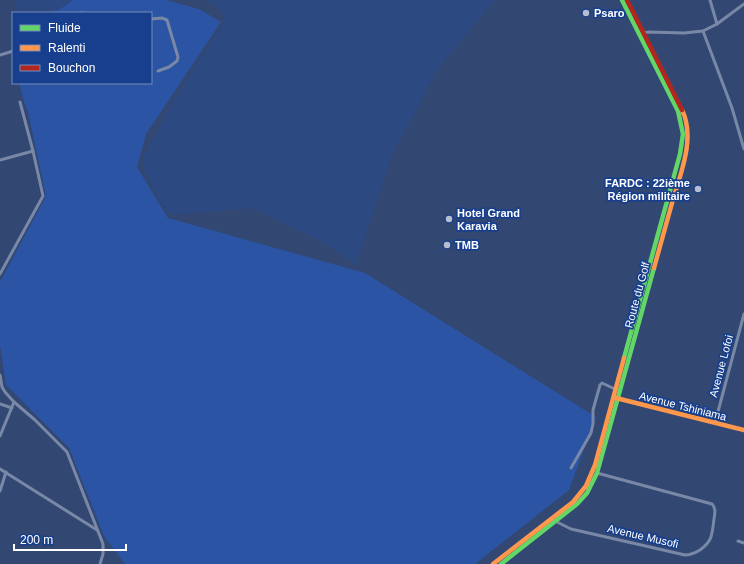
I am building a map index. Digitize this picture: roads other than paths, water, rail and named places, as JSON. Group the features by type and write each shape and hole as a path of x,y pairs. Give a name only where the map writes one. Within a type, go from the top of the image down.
{"main road":[{"path":"622,0 631,13"},
{"name":"Route du Golf","path":"501,564 554,520 581,500 589,489 685,155 687,125 683,112 641,34 631,13 627,0"},
{"name":"Avenue Tshiniama","path":"616,398 744,430"},
{"path":"493,564 554,520"}],"street":[{"path":"710,0 717,24"},
{"path":"641,34 703,31 717,24 744,4"},
{"path":"152,19 162,18 167,20 178,57 177,61 172,66 158,70"},
{"path":"703,31 732,108 744,150"},
{"path":"0,55 12,51"},
{"path":"0,273 42,196 33,151 20,102"},
{"path":"0,160 33,151"},
{"name":"Avenue Lofoi","path":"715,423 744,314"},
{"path":"0,376 3,391 67,452 103,549 100,564"},
{"path":"571,468 591,433 593,424 593,410 600,385 602,383 618,390"},
{"path":"0,436 14,402"},
{"path":"0,404 12,408"},
{"path":"0,469 97,530"},
{"path":"0,491 6,472"},
{"name":"Avenue Musofi","path":"554,520 571,529 685,555 692,555 709,542 712,536 715,511 712,504 595,472"},
{"path":"738,541 744,543"}],"place":[{"name":"Psaro","path":"586,13"},
{"name":"FARDC : 22ième Région militaire","path":"698,189"},
{"name":"Hotel Grand Karavia","path":"449,219"},
{"name":"TMB","path":"447,245"}]}
